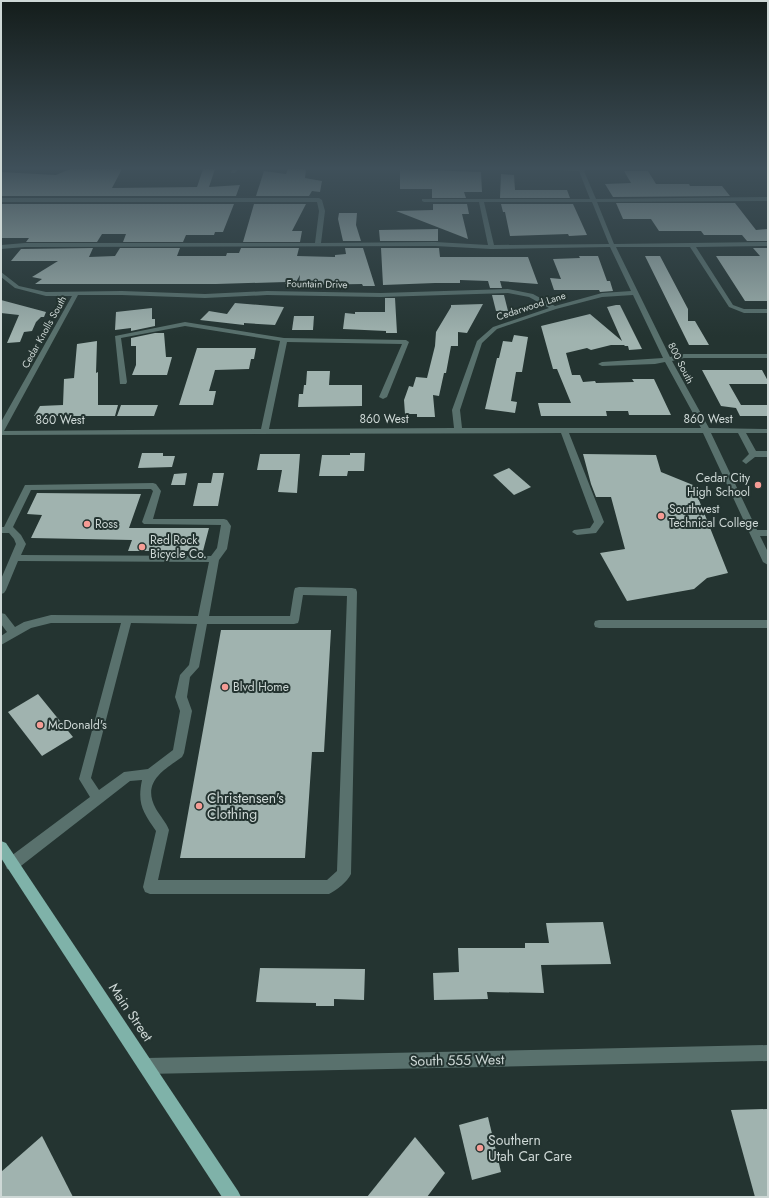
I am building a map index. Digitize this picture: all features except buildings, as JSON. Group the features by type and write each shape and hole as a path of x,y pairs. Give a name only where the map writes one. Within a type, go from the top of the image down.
{"main road":[{"name":"Main Street","path":"1,847 232,1197"}],"street":[{"path":"318,245 320,225"},
{"path":"486,225 491,247"},
{"name":"800 South","path":"604,225 612,245 668,359 706,431 768,562"},
{"path":"1,247 25,245 436,244 491,247 768,244"},
{"path":"691,244 731,306 736,310 743,311 768,311"},
{"name":"Cedar Knolls South","path":"1,274 17,287 46,294 76,294 1,429"},
{"name":"Fountain Drive","path":"76,294 122,293 205,296 267,293 381,295 508,291 531,296 554,308"},
{"name":"Cedarwood Lane","path":"458,430 456,410 479,342 495,328 554,308 602,296 636,293"},
{"path":"123,382 117,337 185,324 284,340 406,342 383,397"},
{"path":"264,432 284,340"},
{"path":"602,364 655,362 684,356 768,356"},
{"name":"860 West","path":"1,433 458,430 768,431"},
{"path":"564,431 599,522 593,531 577,532"},
{"path":"741,431 753,454"},
{"path":"746,461 753,454 768,454"},
{"path":"1,590 21,544 18,537 11,530 4,530 28,487 153,486 157,491 148,522 224,522 226,526 222,549 214,559 194,667 185,675 181,697 186,711 178,753 150,774 128,776 12,864"},
{"path":"754,534 768,534"},
{"path":"15,558 214,559"},
{"path":"1,641 28,625 51,619 294,620 299,591 352,592 344,874 329,887 150,887 163,830 150,811 145,795 150,774"},
{"path":"1,617 14,633"},
{"path":"98,799 85,779 127,619"},
{"path":"599,624 768,624"},
{"name":"South 555 West","path":"146,1066 768,1053"}],"place":[{"name":"Cedar City High School","path":"758,485"},
{"name":"Southwest Technical College","path":"661,516"},
{"name":"Ross","path":"87,524"},
{"name":"Red Rock Bicycle Co.","path":"142,547"},
{"name":"Blvd Home","path":"225,687"},
{"name":"McDonald's","path":"40,725"},
{"name":"Christensen's Clothing","path":"199,806"},
{"name":"Southern Utah Car Care","path":"480,1148"}]}
